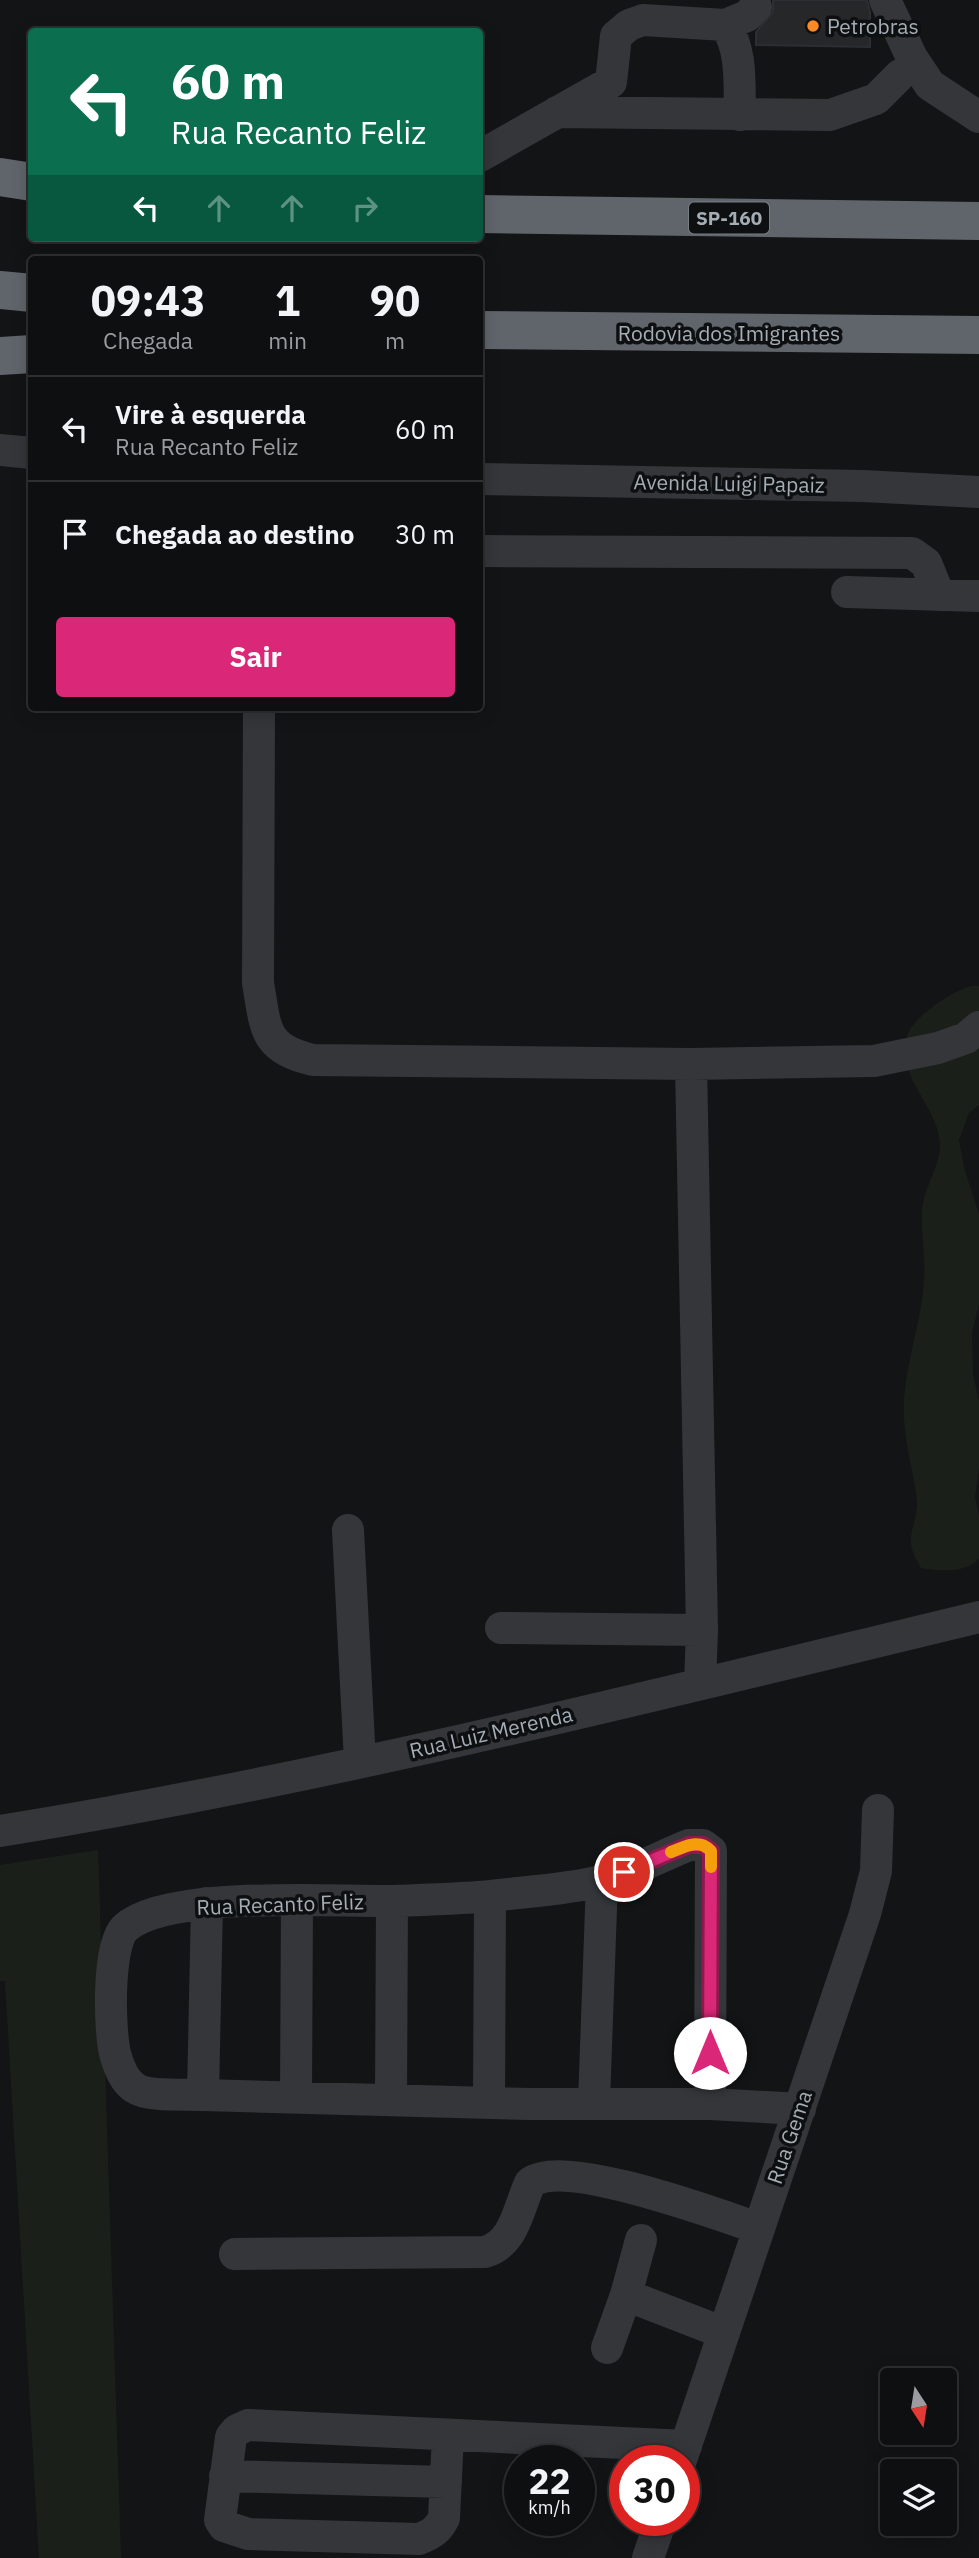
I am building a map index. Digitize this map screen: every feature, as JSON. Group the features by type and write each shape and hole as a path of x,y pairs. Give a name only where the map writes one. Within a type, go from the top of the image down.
{"highway":[{"path":"0,177 28,180"},
{"name":"SP-160","path":"483,215 979,221"},
{"path":"0,290 28,293"},
{"name":"Rodovia dos Imigrantes","path":"488,332 979,335"},
{"path":"0,356 28,354"}],"street":[{"path":"885,0 912,58 930,85 979,117"},
{"path":"483,154 611,82 617,37 629,25 643,20 725,25 747,16 757,8"},
{"path":"725,25 730,32 738,70 740,115"},
{"path":"557,112 830,115 876,99 900,75"},
{"path":"0,450 28,453"},
{"name":"Avenida Luigi Papaiz","path":"483,479 863,486 979,492"},
{"path":"483,551 912,553 926,563 939,594"},
{"path":"847,592 979,596"},
{"path":"259,711 258,984 265,1023 273,1041 289,1054 313,1060 691,1064 874,1061 938,1048 966,1038 979,1027"},
{"path":"691,1064 702,1630 700,1685"},
{"path":"348,1530 360,1762"},
{"name":"Rua Luiz Merenda","path":"0,1831 117,1812 360,1762 979,1618"},
{"path":"501,1628 702,1630"},
{"name":"Rua Gema","path":"687,2445 867,1903 876,1871 878,1810"},
{"name":"Rua Recanto Feliz","path":"710,2104 711,1851 703,1845 689,1845 602,1881 489,1896 391,1901 207,1903 161,1912 137,1920 124,1929 118,1941 114,1958 111,2036 124,2076 135,2089 203,2095 489,2103 710,2104 800,2109"},
{"path":"594,2102 602,1881"},
{"path":"489,1896 489,2103"},
{"path":"296,2097 297,1901"},
{"path":"391,1901 391,2100"},
{"path":"203,2095 207,1903"},
{"path":"235,2254 485,2252 496,2249 507,2239 530,2183 545,2176 580,2178 620,2185 758,2228"},
{"path":"607,2348 626,2295 641,2240"},
{"path":"626,2295 724,2333"},
{"path":"448,2435 444,2518 433,2534 419,2539 248,2534 224,2526 220,2520 231,2437 237,2430 248,2425 448,2435 609,2447"},
{"path":"225,2476 446,2482"},
{"path":"648,2558 656,2536"}],"shaded area":[{"path":"972,986 979,986 979,1105 969,1113 959,1140 964,1168 979,1214 979,1304 972,1333 973,1374 979,1401 979,1468 975,1497 979,1516 979,1559 966,1567 944,1570 921,1568 911,1543 917,1501 906,1438 904,1400 924,1281 923,1204 940,1146 933,1118 912,1079 905,1051 907,1036 925,1013 945,999"},
{"path":"98,1850 121,2558 39,2558 5,1981 0,1981 0,1865"}],"building":[{"name":"Petrobras","path":"773,0 867,0 870,12 870,47 756,45 756,32 773,12"}],"slow traffic":[{"path":"671,1852 689,1845 703,1845 711,1851 711,1867"}],"place":[{"name":"Petrobras","path":"813,26"}],"route":[{"path":"624,1872 689,1845 703,1845 711,1851 710,2053"}]}
